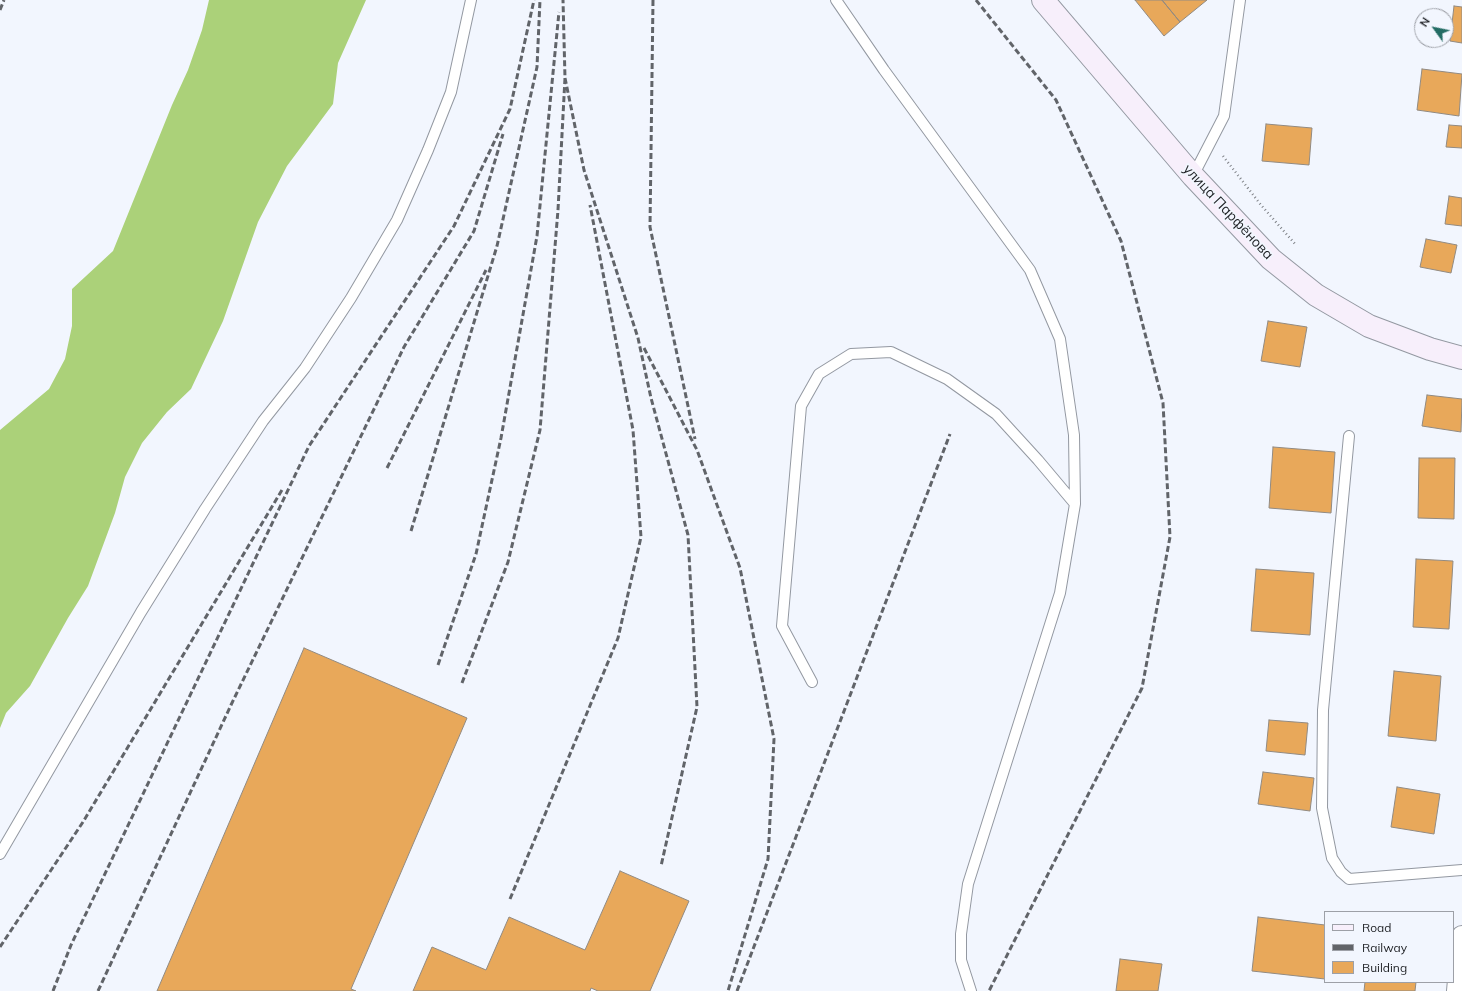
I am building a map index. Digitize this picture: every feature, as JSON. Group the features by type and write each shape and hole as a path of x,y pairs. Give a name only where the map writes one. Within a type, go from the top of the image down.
{"main road":[{"name":"улица Парфёнова","path":"1043,0 1193,176 1271,259 1316,295 1369,326 1430,349 1462,358"}],"street":[{"path":"1457,991 1462,936"}],"lane":[{"path":"0,854 141,612 204,509 263,421 305,368 351,298 397,220 428,150 451,92 471,0"},
{"path":"836,0 884,70 1030,270 1060,339 1074,434 1075,504 1060,593 1008,752 968,884 961,934 961,960 971,991"},
{"path":"1193,176 1224,116 1240,0"},
{"path":"812,682 782,626 801,406 819,374 851,354 891,352 947,379 996,414 1038,460 1075,504"},
{"path":"1349,436 1323,710 1322,808 1332,858 1341,872 1349,879 1462,870"}],"path":[{"path":"1211,140 1261,205 1299,249"}],"green space":[{"path":"209,0 366,0 338,63 333,104 287,166 258,222 223,321 191,389 167,412 142,443 125,477 115,513 88,586 68,618 30,686 6,713 0,728 0,430 49,389 65,359 72,326 72,289 113,251 172,105 188,70 202,30"}],"building":[{"path":"1135,0 1162,0 1180,22 1164,36"},
{"path":"1162,0 1207,0 1180,22"},
{"path":"1454,6 1462,7 1462,43 1454,42"},
{"path":"1422,69 1462,74 1459,116 1417,110"},
{"path":"1266,124 1312,128 1309,165 1262,161"},
{"path":"1449,125 1462,126 1462,148 1446,147"},
{"path":"1449,196 1462,198 1462,226 1445,224"},
{"path":"1426,239 1457,245 1451,273 1420,267"},
{"path":"1268,321 1307,327 1300,367 1261,361"},
{"path":"1427,395 1462,399 1461,432 1422,426"},
{"path":"1273,447 1335,452 1331,513 1269,508"},
{"path":"1419,458 1455,458 1454,519 1418,518"},
{"path":"1416,559 1453,561 1449,629 1413,627"},
{"path":"1256,569 1314,573 1310,635 1251,631"},
{"path":"304,648 467,718 351,989 356,991 157,991"},
{"path":"1394,671 1441,676 1436,741 1388,736"},
{"path":"1269,720 1308,723 1305,755 1266,751"},
{"path":"1263,772 1314,778 1310,811 1258,804"},
{"path":"1397,787 1440,794 1434,834 1391,827"},
{"path":"620,871 689,901 650,991 598,991 591,988 590,991 413,991 432,947 486,970 509,917 585,950"},
{"path":"1258,917 1324,925 1324,979 1252,971"},
{"path":"1120,959 1162,964 1158,991 1116,991"},
{"path":"1365,983 1416,983 1415,991 1364,991"}],"railway":[{"path":"0,10 4,0"},
{"path":"53,991 71,945 309,446 454,226 510,109 534,0"},
{"path":"411,531 497,246 537,67 540,0"},
{"path":"462,683 508,562 540,430 558,210 565,78 563,0"},
{"path":"653,0 650,227 695,439"},
{"path":"976,0 1056,100 1121,241 1163,403 1170,537 1142,688 989,991"},
{"path":"438,665 476,554 501,438 537,236 559,12"},
{"path":"565,78 584,170 638,338 651,398 688,535 697,707 661,866"},
{"path":"98,991 231,705 404,347 474,231 503,134"},
{"path":"510,899 618,638 641,537 633,430 590,205"},
{"path":"387,468 486,270"},
{"path":"644,348 697,450 740,568 774,739 768,859 728,991"},
{"path":"737,991 950,434"},
{"path":"0,947 83,822 282,490"}]}
